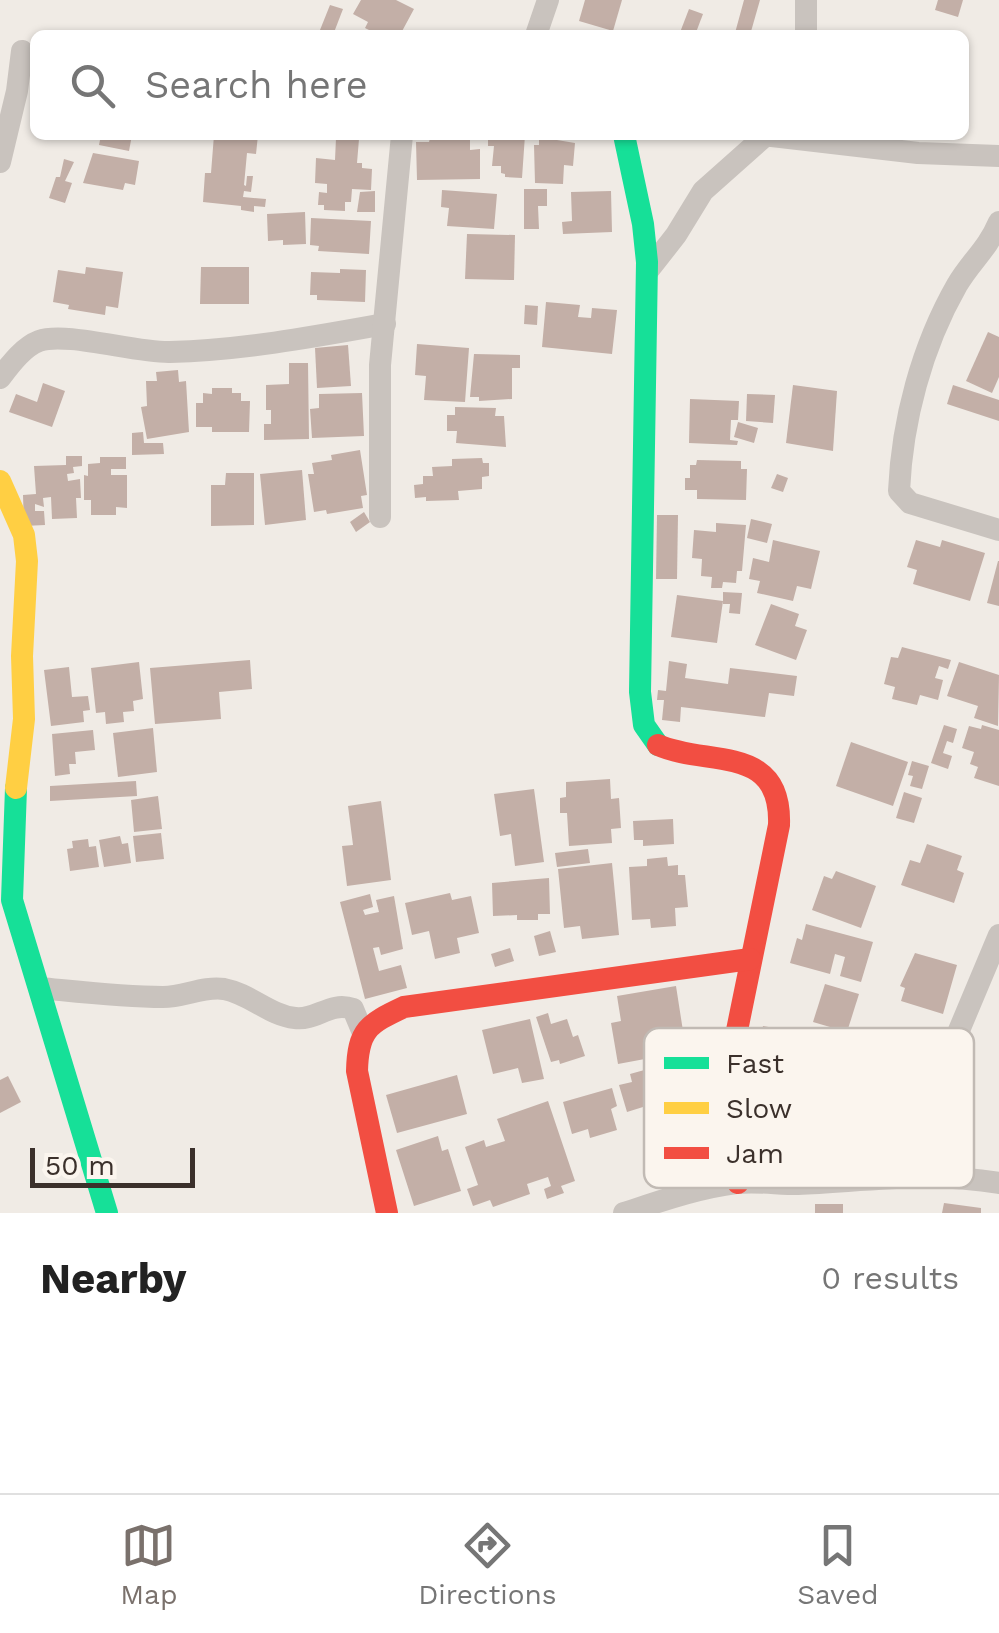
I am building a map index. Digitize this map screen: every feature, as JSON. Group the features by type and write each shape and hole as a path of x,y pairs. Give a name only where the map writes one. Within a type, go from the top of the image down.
{"street":[{"path":"538,30 548,0"},
{"path":"806,0 806,30"},
{"path":"0,162 17,91 19,51"},
{"path":"380,517 380,365 402,140"},
{"path":"625,140 644,224 648,272 640,662 644,721 656,745 668,751 726,756 746,762 763,776 780,800 779,825 736,1028"},
{"path":"648,272 703,190 758,140"},
{"path":"820,140 918,152 999,156"},
{"path":"999,222 990,243 960,279 925,354 899,491 910,503 999,530"},
{"path":"0,378 15,358 38,341 61,339 139,352 231,349 385,324"},
{"path":"0,481 24,535 28,561 22,656 24,718 9,747 6,902 40,988 94,1182 107,1213"},
{"path":"961,1028 999,935"},
{"path":"363,1033 404,1008 750,959"},
{"path":"40,988 162,998 220,988 302,1019 342,1005 354,1010 363,1033 357,1070 388,1213"},
{"path":"974,1179 999,1183"},
{"path":"624,1213 707,1188"}],"building":[{"path":"361,0 396,0 414,9 403,30 369,30 365,28 368,22 353,14"},
{"path":"585,0 622,0 613,30 579,21"},
{"path":"744,0 760,0 751,30 736,30"},
{"path":"938,0 963,0 958,17 935,10"},
{"path":"330,5 343,9 335,30 320,30"},
{"path":"689,9 703,14 697,30 681,30"},
{"path":"100,140 131,140 129,151 99,145"},
{"path":"214,140 257,140 256,154 247,153 244,185 247,176 253,176 251,192 244,191 243,197 266,199 265,207 254,206 254,212 241,210 241,206 203,202 205,173 211,173"},
{"path":"336,140 359,140 357,163 372,169 371,190 352,189 345,211 324,210 324,205 318,205 319,192 327,193 327,184 315,183 316,158 335,160"},
{"path":"470,140 470,150 480,149 480,179 417,180 416,142"},
{"path":"488,140 525,140 522,178 505,177 501,166 492,166 494,146 488,146"},
{"path":"539,140 575,143 573,166 564,165 563,184 535,183 534,145 539,145"},
{"path":"93,153 139,161 135,185 125,183 123,190 83,183"},
{"path":"64,159 74,162 65,181 72,183 65,203 49,198"},
{"path":"524,189 547,189 547,206 538,206 539,229 524,229"},
{"path":"442,190 497,194 494,229 447,226 449,208 441,207"},
{"path":"375,191 375,212 357,212 360,192"},
{"path":"611,191 612,232 563,234 562,222 572,221 571,192"},
{"path":"305,212 306,244 268,241 267,214"},
{"path":"311,218 371,221 369,254 318,251 319,246 310,245"},
{"path":"467,234 515,235 514,280 465,279"},
{"path":"86,267 123,272 118,308 106,306 105,315 68,309 69,305 53,302 58,270 85,274"},
{"path":"201,267 249,267 249,304 200,304"},
{"path":"340,269 366,270 365,302 317,300 317,295 310,295 311,272 340,273"},
{"path":"546,302 580,305 578,317 591,318 592,308 617,310 612,354 542,347"},
{"path":"525,305 538,306 537,325 524,324"},
{"path":"988,332 999,337 999,377 992,393 966,381"},
{"path":"417,344 469,348 465,402 424,400 426,376 415,375"},
{"path":"348,345 351,386 317,388 315,348"},
{"path":"474,354 520,355 520,368 512,368 512,399 479,401 479,397 470,397"},
{"path":"289,363 308,363 309,439 264,440 264,424 271,424 271,410 266,410 266,385 289,384"},
{"path":"178,370 179,382 186,381 189,432 147,439 141,407 147,406 146,381 157,381 156,372"},
{"path":"43,383 65,391 52,427 9,412 16,394 37,402"},
{"path":"793,385 837,391 833,451 786,443"},
{"path":"953,385 999,400 999,421 947,404"},
{"path":"212,388 232,388 232,393 241,393 241,401 250,401 249,432 212,432 212,427 196,427 196,403 203,403 203,393 212,394"},
{"path":"362,393 364,436 312,438 310,409 319,408 319,394"},
{"path":"747,394 775,395 773,423 746,421"},
{"path":"690,399 739,401 738,420 731,420 730,440 738,441 737,445 689,443"},
{"path":"455,407 496,408 495,416 504,416 506,447 456,443 457,431 447,431 447,415 455,415"},
{"path":"738,422 758,428 754,443 734,437"},
{"path":"143,432 144,443 163,443 164,454 132,455 132,433"},
{"path":"360,450 367,495 361,496 363,508 327,514 326,510 314,512 308,474 314,474 312,463"},
{"path":"66,456 82,456 82,466 73,467 74,473 67,474 68,481 80,479 77,518 52,519 51,497 43,498 44,507 35,504 35,511 44,511 45,525 24,526 23,495 36,494 34,466 66,465"},
{"path":"100,457 126,457 126,469 111,469 111,475 127,475 127,508 116,507 116,515 91,515 91,500 84,500 88,464 100,463"},
{"path":"482,458 483,463 489,463 489,476 482,477 482,489 458,491 459,500 415,498 414,485 423,484 423,476 433,476 432,467 452,466 452,459"},
{"path":"697,460 741,461 741,469 747,469 746,500 697,499 697,490 685,490 690,465 696,465"},
{"path":"302,470 306,520 265,525 260,474"},
{"path":"226,473 254,473 254,525 211,526 211,485 225,485"},
{"path":"777,474 788,478 783,492 771,488"},
{"path":"364,512 370,522 356,532 350,522"},
{"path":"657,515 678,515 677,579 656,579"},
{"path":"751,519 772,524 767,543 747,538"},
{"path":"716,523 746,525 742,571 737,571 736,583 723,582 722,588 711,588 712,577 701,576 702,559 692,558 694,530 716,532"},
{"path":"773,540 820,551 811,589 797,586 793,601 757,593 760,581 749,579 753,558 769,562"},
{"path":"916,540 940,547 942,540 985,553 970,601 913,584 917,570 907,567"},
{"path":"999,561 999,606 987,603"},
{"path":"723,592 742,593 740,614 729,613 730,604 723,604"},
{"path":"677,595 723,601 717,643 671,637"},
{"path":"771,604 799,614 795,626 807,630 796,660 755,645"},
{"path":"902,647 951,660 948,669 939,666 935,678 943,680 938,700 920,695 917,705 892,699 895,687 884,684 891,657 898,658"},
{"path":"250,660 252,689 219,692 221,719 155,724 150,668"},
{"path":"669,661 687,664 685,678 728,684 730,668 797,676 794,696 769,693 765,717 681,707 680,722 662,720 664,700 657,700 658,690 666,691"},
{"path":"139,662 143,699 133,701 134,711 123,712 124,722 106,724 105,712 96,713 91,668"},
{"path":"959,662 999,675 998,726 974,718 978,706 947,696"},
{"path":"69,667 72,697 88,696 90,710 83,711 84,722 51,726 44,670"},
{"path":"944,725 957,729 953,743 947,741 943,753 952,756 948,769 931,763"},
{"path":"982,725 999,730 999,786 974,778 978,767 970,764 974,752 962,748 969,726 981,729"},
{"path":"153,728 157,772 118,777 113,733"},
{"path":"93,730 95,750 75,752 76,764 69,764 70,774 55,776 52,734"},
{"path":"851,742 908,762 893,806 836,786"},
{"path":"912,761 929,766 922,789 910,786"},
{"path":"610,779 611,799 619,798 621,828 611,829 612,843 569,846 567,813 560,813 566,782"},
{"path":"136,781 137,796 50,801 50,786"},
{"path":"534,789 544,862 515,866 511,834 500,836 494,794"},
{"path":"904,792 922,798 914,823 896,818"},
{"path":"158,796 162,829 134,832 131,800"},
{"path":"381,801 391,880 347,886 342,846 353,845 348,806"},
{"path":"673,819 674,844 643,846 643,840 634,840 633,821"},
{"path":"161,833 164,859 136,862 133,836"},
{"path":"120,836 122,844 128,843 131,863 104,867 99,840"},
{"path":"88,839 89,847 96,846 99,867 70,871 67,849 73,848 72,841"},
{"path":"927,844 962,856 957,870 964,873 954,903 901,885 910,860 920,863"},
{"path":"588,849 590,863 557,867 555,853"},
{"path":"667,857 668,866 678,865 678,875 685,875 688,907 675,908 676,926 651,928 650,919 632,920 629,867 647,866 647,859"},
{"path":"612,863 619,935 582,939 580,926 564,928 558,869"},
{"path":"836,871 876,886 861,928 812,910 824,876 832,879"},
{"path":"549,878 550,914 538,914 538,920 517,920 517,915 493,916 492,883"},
{"path":"450,893 452,900 471,896 479,933 457,938 460,953 435,959 429,931 412,935 405,903"},
{"path":"370,894 373,907 363,910 365,915 379,912 376,900 394,896 403,949 381,955 379,947 373,948 379,971 401,965 407,988 365,999 340,902"},
{"path":"806,924 873,942 861,982 840,976 845,957 835,954 830,974 790,963 797,938 802,940"},
{"path":"550,931 556,952 539,956 534,936"},
{"path":"510,948 514,961 495,967 491,954"},
{"path":"915,953 957,965 943,1014 901,1001 905,988 900,986"},
{"path":"825,984 859,994 848,1028 813,1022"},
{"path":"676,986 683,1028 644,1028 644,1059 618,1064 611,1023 621,1021 617,996"},
{"path":"548,1013 551,1024 567,1019 585,1056 560,1064 559,1060 551,1062 536,1017"},
{"path":"530,1019 544,1079 522,1083 518,1068 493,1074 482,1030"},
{"path":"644,1070 644,1110 643,1107 627,1112 619,1085 632,1082 630,1074"},
{"path":"457,1075 467,1114 397,1133 386,1095"},
{"path":"8,1076 21,1102 0,1113 0,1080"},
{"path":"612,1088 617,1106 611,1109 617,1130 590,1138 588,1129 572,1134 563,1102"},
{"path":"548,1101 575,1181 561,1186 564,1193 547,1199 544,1189 551,1186 548,1177 527,1184 530,1194 493,1207 490,1200 473,1206 467,1189 478,1185 465,1147 484,1140 486,1147 505,1141 497,1119"},
{"path":"438,1136 442,1151 448,1149 461,1191 414,1206 396,1150"},
{"path":"944,1203 981,1208 981,1213 942,1213"},
{"path":"815,1204 843,1204 843,1213 815,1213"}],"traffic: fast":[{"path":"625,140 647,262 640,692 644,725 658,745"},
{"path":"16,788 12,900 107,1213"}],"traffic: slow":[{"path":"0,481 24,535 27,561 22,656 24,719 16,788"}],"traffic: jam":[{"path":"658,745 755,769 768,781 777,799 779,825 737,1028"},
{"path":"387,1213 357,1071 363,1037 382,1018 404,1007 750,959"}]}
